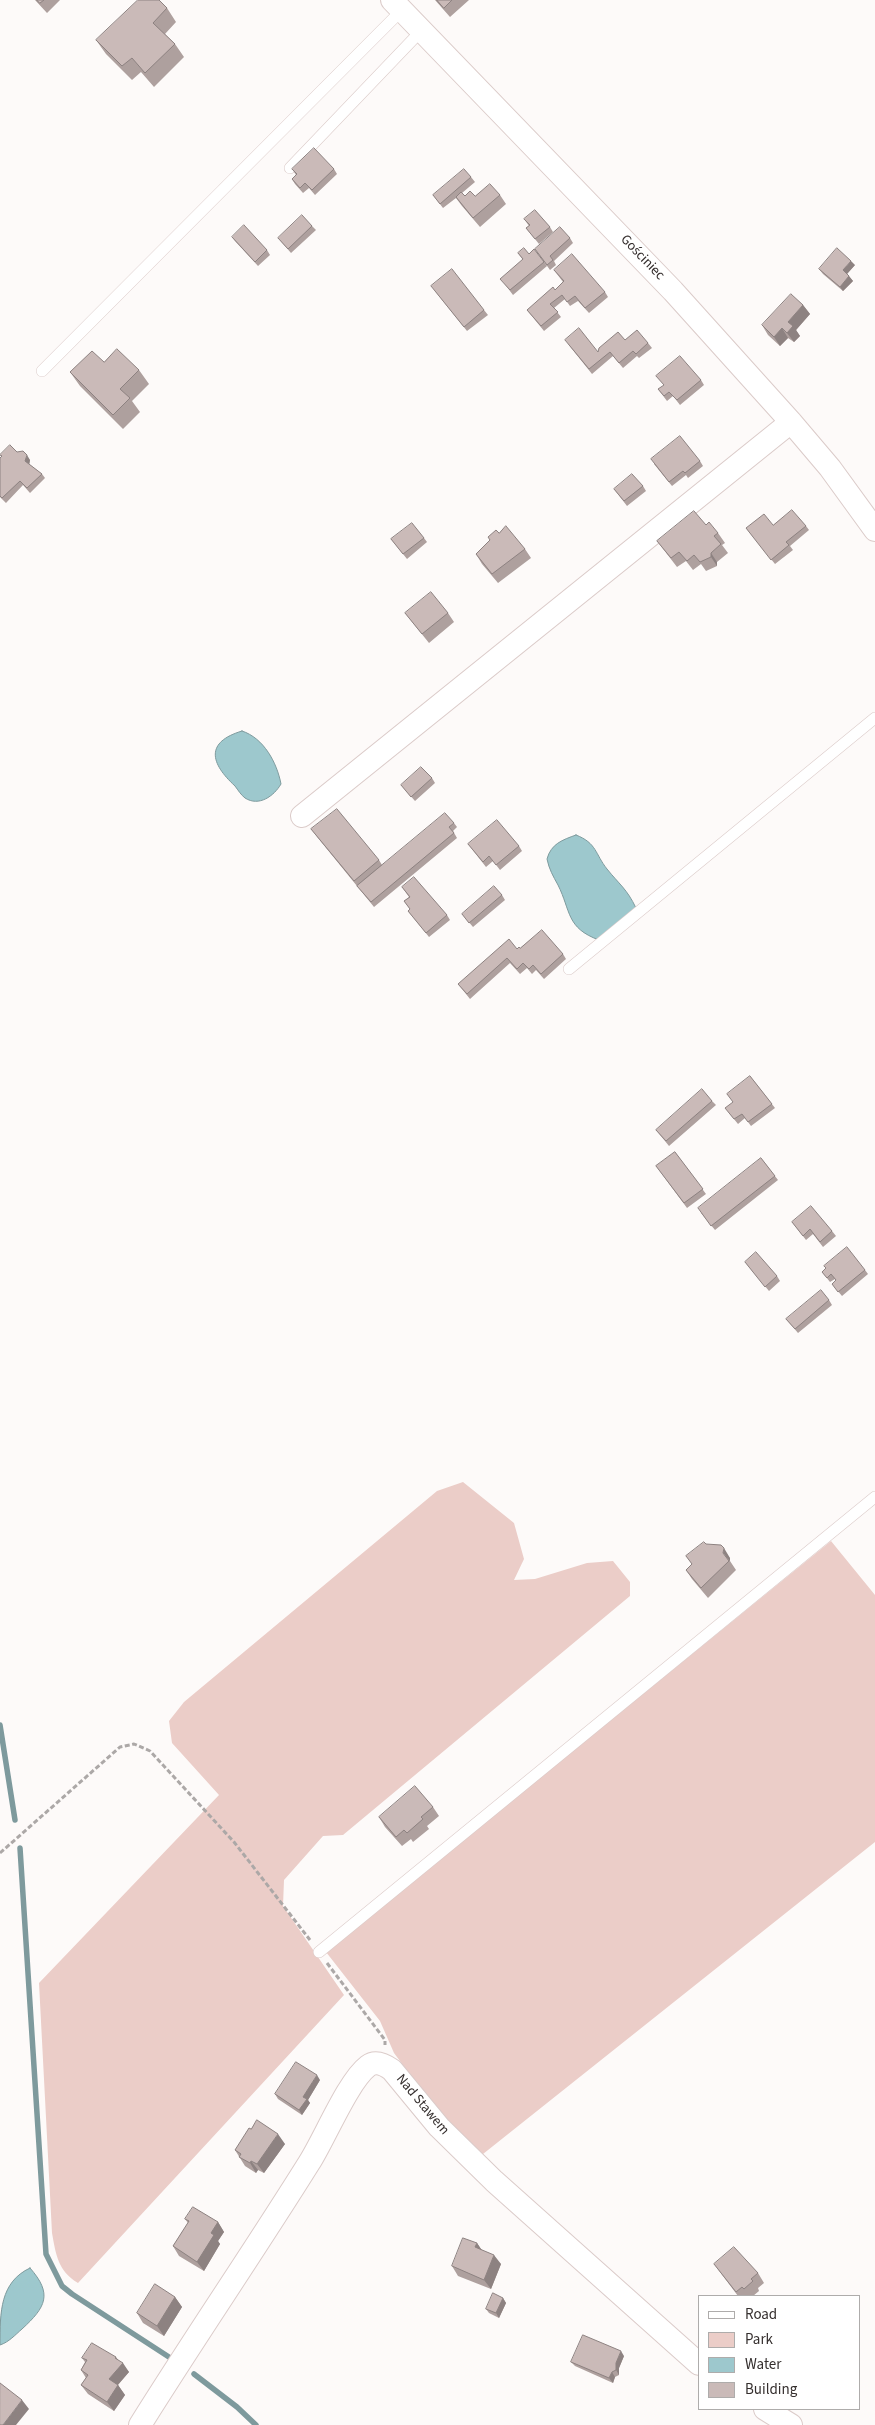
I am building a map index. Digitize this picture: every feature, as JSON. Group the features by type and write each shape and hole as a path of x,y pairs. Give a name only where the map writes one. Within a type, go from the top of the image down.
{"street":[{"name":"Gościniec","path":"397,5 673,291 830,468 875,530"},
{"path":"302,816 791,422"},
{"name":"Nad Stawem","path":"140,2425 310,2162 346,2096 363,2070 370,2064 384,2065 392,2070 439,2127 482,2169 562,2244 698,2363"},
{"path":"767,2410 791,2425"}],"lane":[{"path":"42,371 397,5"},
{"path":"290,168 422,30"},
{"path":"569,970 875,718"},
{"path":"319,1952 875,1497"}],"path":[{"path":"0,1852 120,1747 134,1744 150,1750 234,1842"}],"green space":[{"path":"463,1482 514,1523 524,1559 514,1580 535,1579 587,1563 613,1561 630,1582 630,1596 343,1835 323,1836 284,1880 283,1906 344,1995 78,2283 62,2268 52,2233 39,1983 219,1795 172,1743 169,1721 184,1702 437,1491"},
{"path":"831,1541 875,1595 875,1842 483,2154 441,2116 394,2053 380,2021 326,1952"}],"water":[{"path":"242,731 250,734 263,745 273,760 279,776 281,784 274,793 261,801 250,800 244,797 220,769 216,761 217,747 222,741"},
{"path":"576,835 592,845 607,869 633,901 636,908 599,940 580,930 571,918 547,859 554,846"},
{"path":"30,2268 42,2285 44,2300 37,2314 9,2340 0,2345 0,2321 7,2290 20,2274"}],"building":[{"path":"138,0 159,0 167,8 153,23 175,44 145,73 132,58 122,66 96,40"},
{"path":"437,0 452,0 444,8"},
{"path":"314,148 334,169 312,190 305,183 300,188 292,179 297,174 292,169"},
{"path":"464,169 471,177 440,204 433,195"},
{"path":"490,184 500,195 473,218 456,197 461,192 465,196 470,191 475,196"},
{"path":"535,210 550,227 535,239 526,228 530,225 524,219"},
{"path":"302,215 312,226 288,249 278,238"},
{"path":"244,225 267,250 255,262 232,237"},
{"path":"560,227 570,238 550,256 553,260 547,265 535,249"},
{"path":"524,248 529,254 534,249 544,262 510,290 500,279 523,259 518,253"},
{"path":"837,248 851,261 843,270 849,276 840,287 819,269"},
{"path":"572,254 605,292 585,308 575,296 567,302 562,295 550,304 558,312 541,326 527,310 553,287 555,290 564,281 554,270"},
{"path":"452,269 484,310 464,327 431,286"},
{"path":"791,294 803,305 788,322 793,326 787,333 782,328 774,337 762,325"},
{"path":"579,328 598,352 599,348 618,332 625,340 637,330 648,343 636,354 633,351 619,363 610,352 589,369 565,340"},
{"path":"117,349 139,370 120,389 130,398 113,415 70,372 92,351 104,362"},
{"path":"680,356 701,380 677,400 669,392 664,396 658,389 664,385 656,376"},
{"path":"680,436 700,461 685,473 683,471 669,482 651,459"},
{"path":"10,445 17,452 23,451 27,455 25,461 42,474 27,488 20,481 2,498 0,496 0,458 2,456 0,455"},
{"path":"632,474 643,486 624,501 614,489"},
{"path":"792,510 806,526 786,542 789,545 771,560 746,528 764,514 773,525"},
{"path":"694,511 706,525 709,522 718,533 714,536 721,544 711,553 711,557 700,562 694,555 687,561 679,552 671,558 657,541"},
{"path":"412,523 424,538 403,554 391,539"},
{"path":"506,526 525,549 492,574 476,554 490,540 488,537 496,530 499,533"},
{"path":"431,592 448,613 422,634 405,613"},
{"path":"421,767 432,778 411,797 401,785"},
{"path":"337,809 379,860 354,881 311,829"},
{"path":"445,813 454,823 449,827 454,833 371,902 357,886"},
{"path":"497,820 519,846 496,865 489,856 483,862 468,844"},
{"path":"414,877 447,915 426,933 408,911 410,909 404,901 410,897 402,887"},
{"path":"494,886 502,895 469,923 462,914"},
{"path":"542,930 563,954 541,974 533,965 529,969 523,963 517,969 507,958 467,994 458,984 509,939 517,949"},
{"path":"750,1076 772,1104 748,1122 742,1114 734,1119 725,1108 733,1102 727,1094"},
{"path":"702,1089 712,1101 666,1141 656,1130"},
{"path":"675,1152 703,1189 684,1203 656,1166"},
{"path":"761,1158 775,1176 711,1226 698,1208"},
{"path":"811,1206 832,1231 820,1242 810,1229 803,1236 792,1222"},
{"path":"847,1247 865,1270 838,1292 832,1284 836,1280 831,1274 827,1278 822,1272 826,1268 824,1266"},
{"path":"756,1252 777,1276 765,1287 745,1262"},
{"path":"821,1290 829,1300 795,1329 786,1319"},
{"path":"704,1542 706,1544 721,1545 724,1548 723,1553 729,1561 701,1588 686,1570 692,1564 686,1556"},
{"path":"415,1786 433,1807 407,1833 404,1830 396,1837 379,1817"},
{"path":"296,2062 317,2075 303,2097 307,2099 299,2110 275,2094"},
{"path":"257,2120 278,2134 257,2164 251,2161 250,2163 239,2157 241,2154 235,2150 249,2128 251,2129"},
{"path":"193,2207 218,2222 211,2233 214,2235 197,2262 173,2246 189,2221 185,2219"},
{"path":"463,2238 477,2243 475,2247 494,2255 484,2280 452,2266"},
{"path":"734,2247 758,2273 751,2279 753,2281 744,2289 742,2287 736,2292 714,2264"},
{"path":"155,2284 175,2297 157,2326 137,2313"},
{"path":"493,2293 503,2298 496,2313 486,2309"},
{"path":"583,2335 621,2351 616,2363 616,2370 612,2372 609,2378 571,2362"},
{"path":"92,2343 123,2363 109,2379 118,2385 107,2402 81,2385 88,2375 81,2370 87,2360 82,2358"},
{"path":"0,2383 22,2400 3,2425 0,2425"}],"waterway":[{"path":"0,1725 15,1820"},
{"path":"20,1848 46,2254 62,2286 172,2359"},
{"path":"194,2374 237,2407 256,2425"}]}
